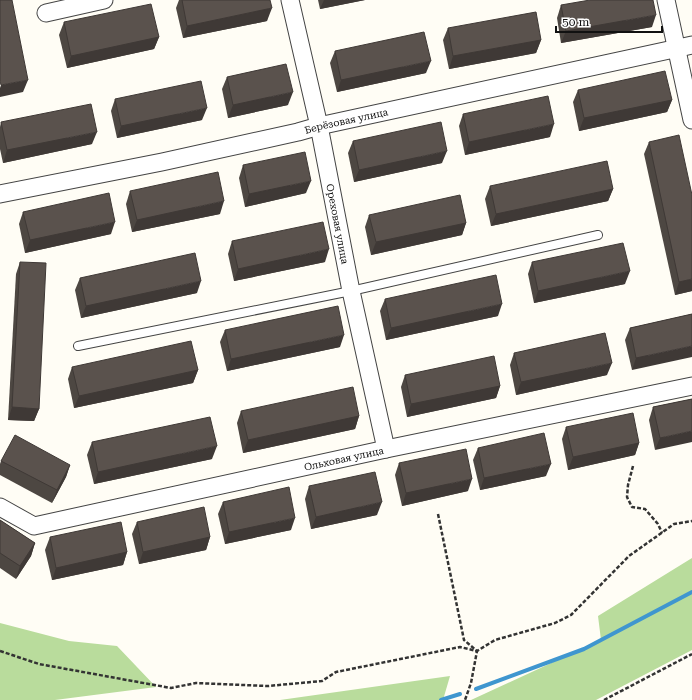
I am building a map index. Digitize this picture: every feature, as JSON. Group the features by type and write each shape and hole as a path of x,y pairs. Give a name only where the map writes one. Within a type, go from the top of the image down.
{"street":[{"path":"46,13 104,0"},
{"name":"Ореховая улица","path":"290,0 319,126 351,291 386,449"},
{"path":"666,0 684,47 692,120"},
{"name":"Берёзовая улица","path":"0,194 162,162 319,126 684,47"},
{"name":"Ольховая улица","path":"0,507 34,526 386,449 692,386"}],"lane":[{"path":"78,346 351,291 598,235"}],"path":[{"path":"633,466 628,485 627,497 632,507 645,509 658,524 662,533"},
{"path":"438,514 464,640 477,650"},
{"path":"0,651 39,664 171,688 196,683 268,686 322,681 336,672 452,648 460,647 477,650 495,640 555,623 571,615 629,556 674,524 692,521"},
{"path":"465,700 471,683 477,650"},
{"path":"604,700 692,654"}],"green space":[{"path":"692,558 692,650 596,700 471,700 601,640 598,616"},
{"path":"0,623 69,641 117,646 156,687 55,700 0,700"},
{"path":"450,676 443,700 280,700"}],"building":[{"path":"0,0 12,0 28,80 1,85 0,81"},
{"path":"182,0 270,0 272,8 187,26"},
{"path":"590,0 653,0 656,15 566,31 561,5"},
{"path":"151,4 159,37 71,56 64,22"},
{"path":"536,12 541,40 453,56 448,28"},
{"path":"424,32 431,61 341,80 335,51"},
{"path":"286,64 293,92 233,105 227,77"},
{"path":"665,71 672,100 584,118 578,90"},
{"path":"201,81 207,108 121,126 115,99"},
{"path":"548,96 554,124 469,142 463,114"},
{"path":"91,104 97,132 7,150 1,122"},
{"path":"441,122 447,151 359,170 353,141"},
{"path":"679,135 692,195 692,279 679,282 649,142"},
{"path":"305,152 311,181 249,194 243,165"},
{"path":"607,161 613,189 496,214 490,186"},
{"path":"218,172 224,201 137,220 130,191"},
{"path":"109,193 115,222 30,240 23,212"},
{"path":"460,195 466,223 376,242 369,215"},
{"path":"323,222 329,249 238,269 232,241"},
{"path":"623,243 630,271 538,291 532,262"},
{"path":"195,253 201,281 86,306 80,278"},
{"path":"20,262 46,263 39,409 12,407"},
{"path":"496,275 502,304 391,328 385,299"},
{"path":"338,306 344,335 231,359 225,330"},
{"path":"692,314 692,346 636,358 630,328"},
{"path":"605,333 612,363 521,382 514,353"},
{"path":"191,341 198,370 79,396 72,367"},
{"path":"494,356 500,386 411,404 405,375"},
{"path":"353,387 359,416 248,440 241,411"},
{"path":"692,399 692,431 660,438 653,407"},
{"path":"633,413 639,443 573,457 566,427"},
{"path":"210,417 217,446 98,472 92,442"},
{"path":"544,433 551,464 484,478 478,448"},
{"path":"15,435 70,465 57,490 1,461"},
{"path":"466,449 472,479 406,493 399,463"},
{"path":"375,472 382,502 316,517 309,486"},
{"path":"289,487 295,518 229,532 223,502"},
{"path":"204,507 210,537 143,552 137,522"},
{"path":"0,520 35,543 20,566 0,553"},
{"path":"121,522 127,552 56,568 50,537"}],"waterway":[{"path":"476,689 584,649 692,592"},
{"path":"441,700 460,694"}]}
